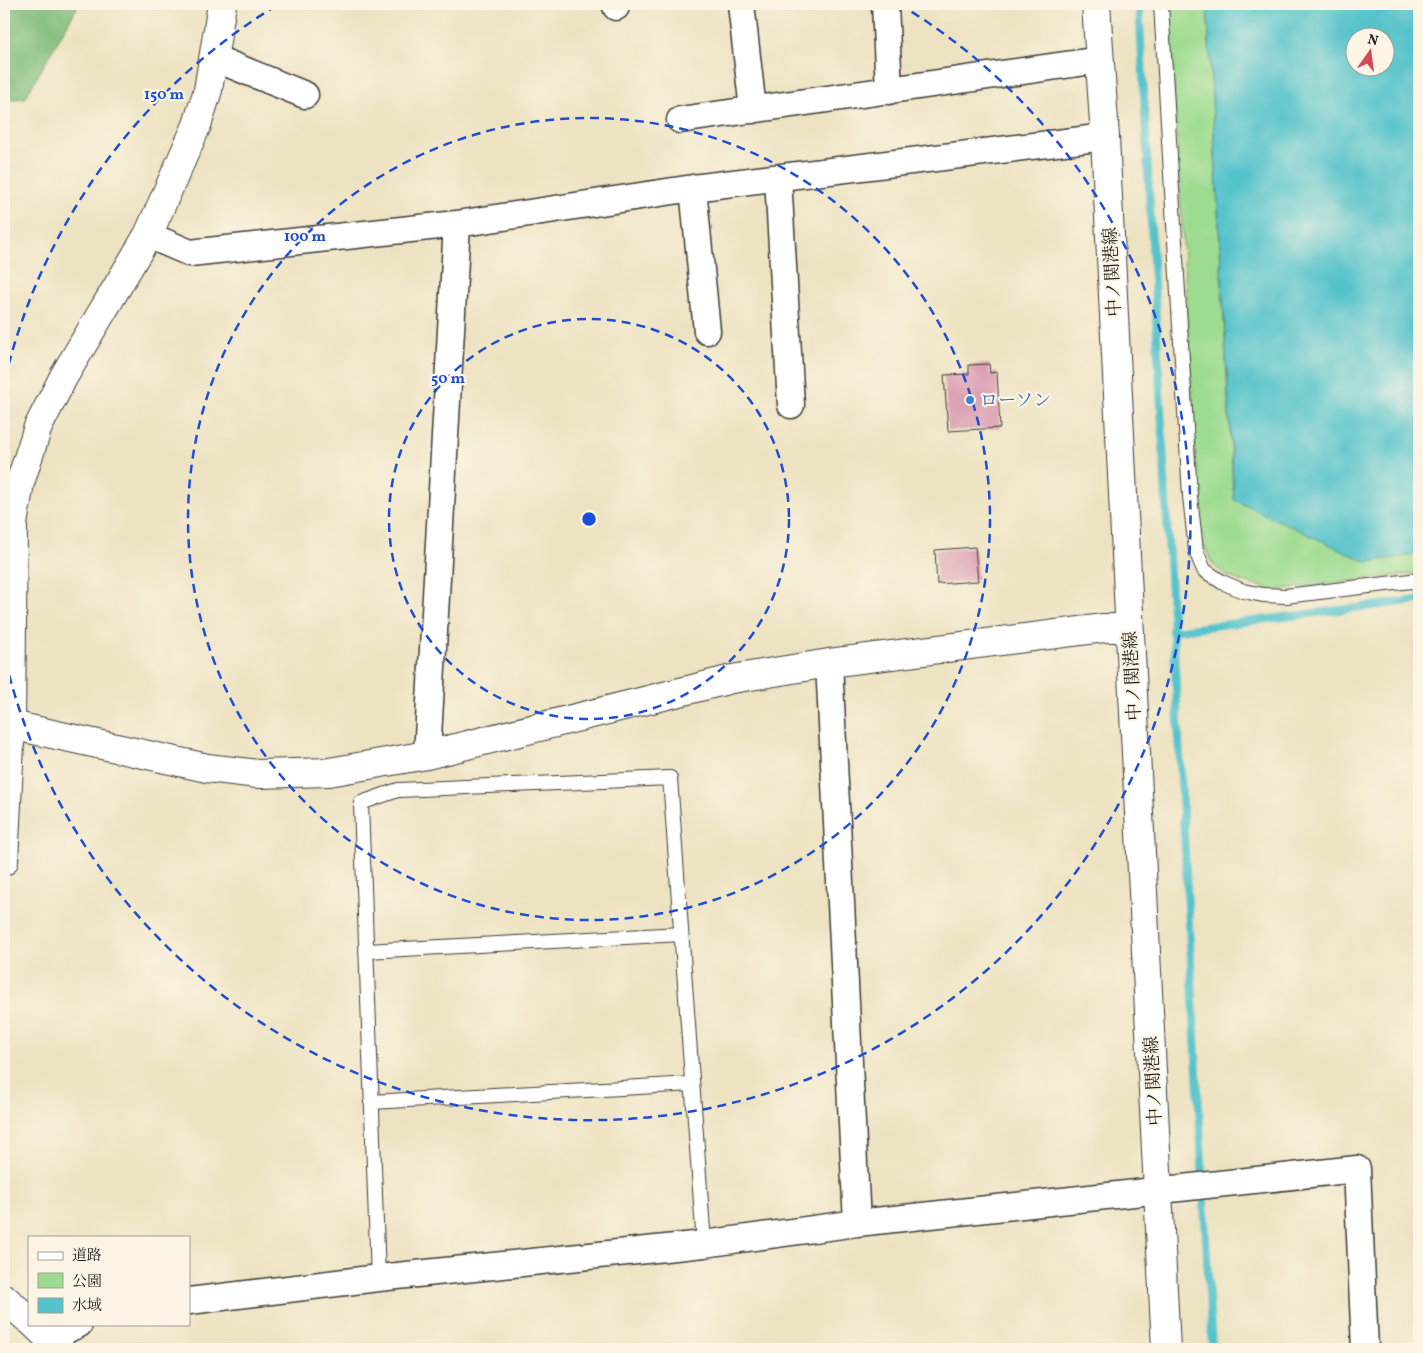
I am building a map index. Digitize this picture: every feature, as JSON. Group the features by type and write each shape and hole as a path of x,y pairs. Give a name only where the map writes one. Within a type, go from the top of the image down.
{"street":[{"path":"4,861 13,524 20,483 38,427 64,376 148,235 197,125 208,90 222,4"},
{"path":"741,4 753,110"},
{"path":"885,4 888,91"},
{"name":"中ノ関港線","path":"1096,4 1105,137 1166,1349"},
{"path":"214,58 306,95"},
{"path":"680,120 1100,60"},
{"path":"148,235 190,254 457,224 693,188 1105,137"},
{"path":"778,178 792,405"},
{"path":"693,188 707,331"},
{"path":"427,755 457,224"},
{"path":"8,724 207,768 258,774 329,772 427,755 732,679 829,663 1104,628 1130,628"},
{"path":"829,663 857,1222"},
{"path":"190,1301 378,1278 704,1244 857,1222 1357,1169 1365,1349"},
{"path":"4,1298 28,1319"},
{"path":"48,1338 74,1326"}],"lane":[{"path":"1160,4 1190,504 1196,551 1204,570 1222,582 1243,591 1263,595 1286,596 1419,580"},
{"path":"378,1278 361,803 398,790 670,778 704,1244"},
{"path":"366,951 681,934"},
{"path":"371,1102 692,1084"}],"green space":[{"path":"4,4 79,4 25,98 4,100"},
{"path":"1169,4 1207,4 1233,492 1367,562 1419,554 1419,573 1276,590 1227,576 1212,564 1204,545 1199,514"}],"water":[{"path":"1207,4 1419,4 1419,554 1367,562 1234,500"}],"building":[{"path":"989,364 990,373 997,372 1000,428 948,431 944,375 969,374 969,365"},
{"path":"975,547 978,581 937,584 935,550"}],"waterway":[{"path":"1139,4 1212,1349"},
{"path":"1172,631 1419,600"}],"place":[{"name":"ローソン","path":"970,400"}]}
